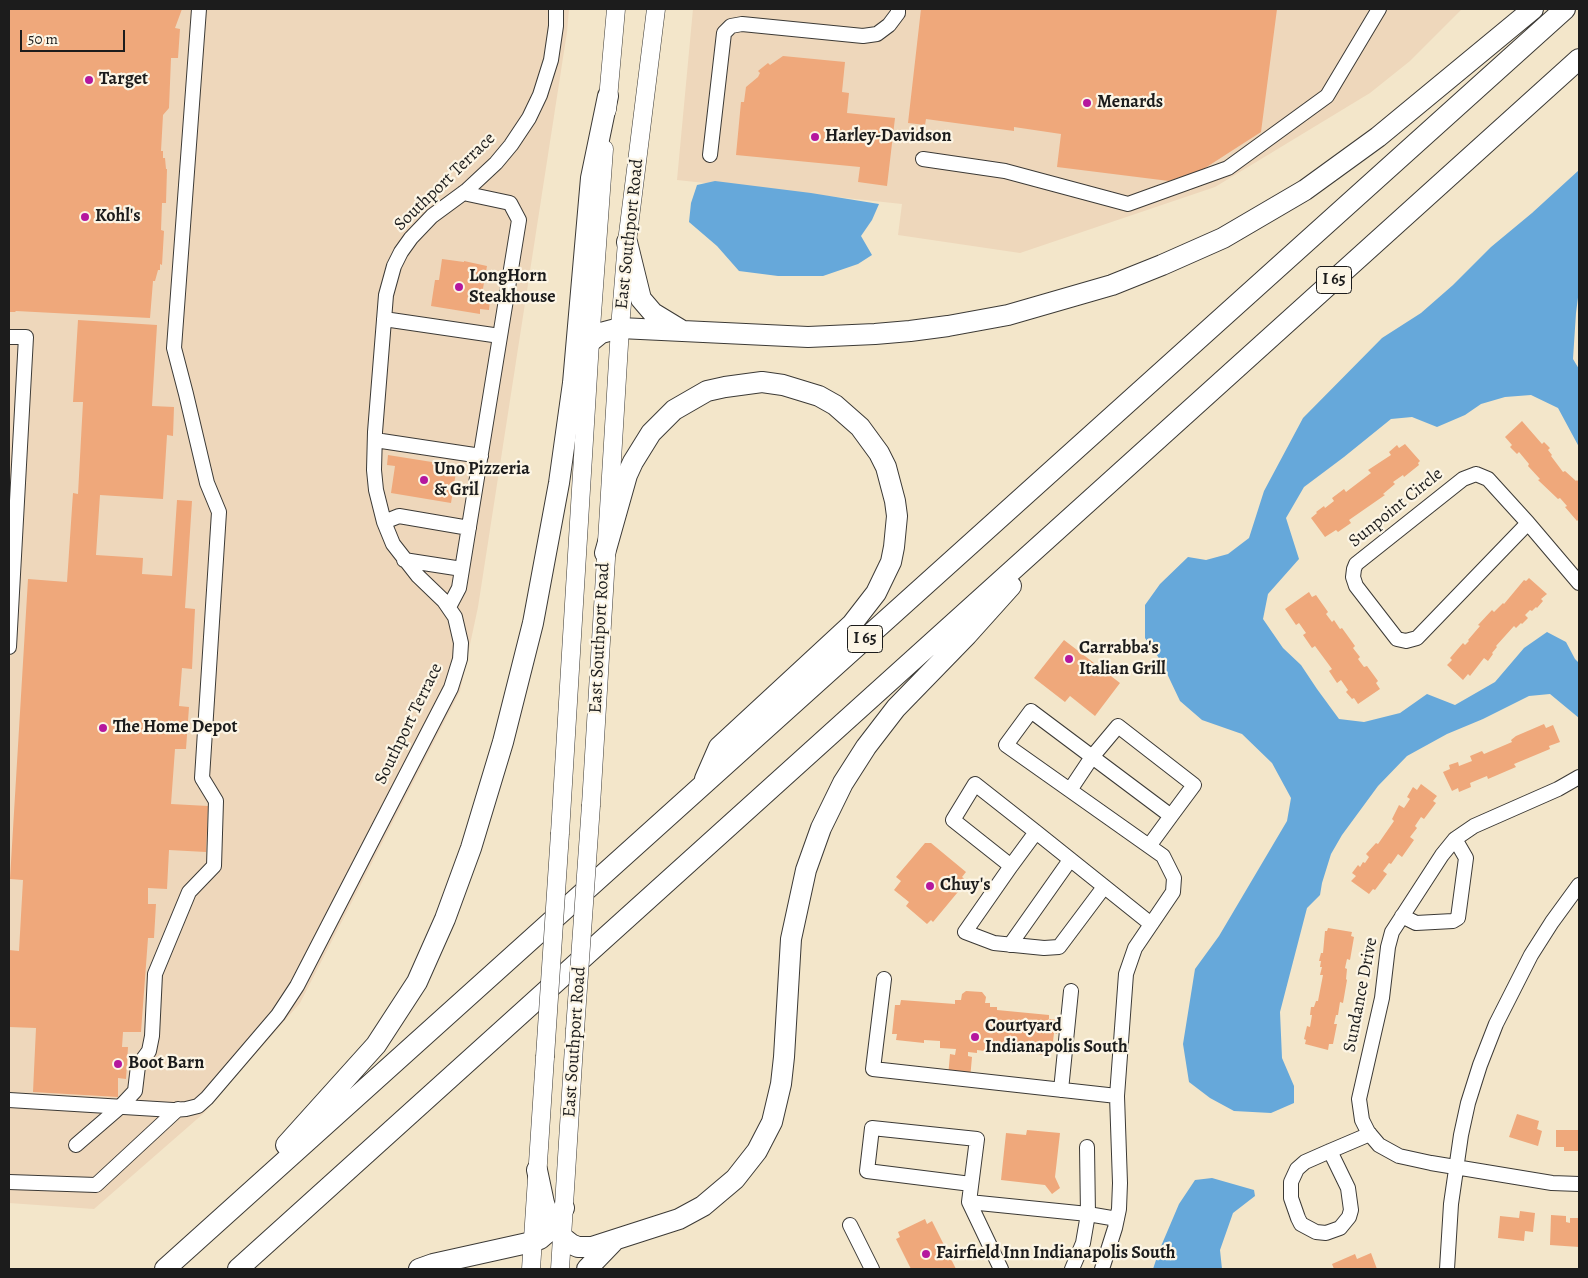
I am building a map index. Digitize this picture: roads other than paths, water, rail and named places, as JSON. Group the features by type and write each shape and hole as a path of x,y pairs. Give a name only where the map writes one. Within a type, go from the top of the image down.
{"highway":[{"path":"590,342 601,333 620,328 808,337 910,331 1008,315 1112,285 1223,238 1305,190 1378,137 1533,9"},
{"name":"I 65","path":"165,1269 1565,9"},
{"name":"I 65","path":"238,1269 1579,59"},
{"path":"217,1222 376,1045 417,982 445,919 470,848 503,742 533,623 559,483 573,383 591,178 608,96"},
{"path":"628,242 641,299 653,312 683,331"},
{"path":"605,553 627,476 637,455 651,433 674,410 707,391 725,386 762,382 783,385 819,396 835,405 860,427 879,453 886,467 896,501 897,516 891,562 876,593 852,624 719,747 701,787"},
{"path":"537,1170 544,1203 558,1232 571,1244 578,1247 592,1246 617,1239 678,1219 703,1206 735,1179 757,1151 772,1122 781,1084 791,940 800,894 821,828 843,783 866,747 896,708 967,635 1088,502"},
{"path":"558,1232 564,1208"},
{"path":"419,1269 433,1264 532,1242 558,1232"},
{"path":"587,1269 617,1239"}],"main road":[{"name":"East Southport Road","path":"531,1269 590,342 616,9"},
{"name":"East Southport Road","path":"564,1208 620,328 628,242 656,9"},
{"path":"558,1232 560,1269"}],"street":[{"path":"76,1145 120,1107 135,1091 138,1066 149,1051 152,1036 155,974 189,892 214,866 216,801 202,778 220,512 207,483 174,348 199,9"},
{"name":"Southport Terrace","path":"9,1100 178,1109 198,1106 207,1098 278,1015 297,986 451,688 460,659 462,643 455,617 449,607 404,560 393,544 384,522 375,482 375,440 386,295 401,252 424,224 487,172 506,151 535,105 551,60 556,26 556,9"},
{"path":"922,159 1005,171 1128,204 1228,168 1327,96 1379,9"},
{"path":"710,155 724,32 731,26 742,24 863,36 876,34 883,30 889,25 898,11"},
{"path":"449,607 459,588 519,220 510,204 463,193"},
{"path":"384,319 500,336"},
{"path":"9,337 26,337 9,647"},
{"path":"375,440 481,456"},
{"name":"Sunpoint Circle","path":"1528,523 1414,640 1404,641 1394,636 1353,580 1356,564 1463,479 1472,475 1481,475 1488,479 1528,523 1579,583"},
{"path":"384,522 399,516 469,528"},
{"path":"404,560 462,569"},
{"path":"1102,1269 1117,1219 1120,1183 1117,1096 1126,974 1135,948 1173,892 1174,878 1163,856 1006,744 1031,711 1171,816"},
{"path":"1070,790 1092,757 1118,726 1194,785 1149,846"},
{"name":"Sundance Drive","path":"1579,777 1558,789 1474,826 1455,840 1442,855 1392,932 1388,947 1382,998 1360,1091 1362,1120 1370,1134 1379,1145 1398,1156 1552,1182 1579,1184"},
{"path":"1011,866 953,820 975,784 1151,924"},
{"path":"1036,832 965,932 994,943 1044,948 1059,947 1104,887"},
{"path":"1402,916 1416,923 1453,921 1458,918 1466,858 1455,840"},
{"path":"1010,945 1070,860"},
{"path":"1447,1269 1451,1204 1461,1135 1470,1097 1496,1024 1531,955 1579,884"},
{"path":"884,979 873,1069 1117,1096"},
{"path":"1061,1090 1071,991"},
{"path":"9,1182 96,1185 178,1109"},
{"path":"971,1184 867,1171 872,1128 977,1140 969,1202 1001,1269"},
{"path":"1330,1151 1348,1188 1351,1210 1349,1217 1340,1228 1326,1233 1316,1232 1301,1224 1291,1198 1291,1182 1297,1169 1305,1162 1330,1151 1370,1134"},
{"path":"1072,1269 1082,1243 1088,1214 1087,1147"},
{"path":"969,1202 1088,1214 1117,1219"},
{"path":"850,1225 872,1269"}],"water":[{"path":"1579,170 1579,290 1573,359 1579,369 1579,447 1558,408 1531,395 1505,397 1481,404 1465,415 1437,427 1412,417 1391,419 1304,487 1286,518 1299,559 1268,594 1263,619 1283,648 1301,665 1339,719 1364,722 1400,713 1427,694 1455,705 1495,682 1524,648 1547,632 1566,642 1579,663 1579,718 1550,694 1529,696 1483,719 1447,734 1407,756 1378,786 1342,835 1331,854 1320,895 1307,908 1280,1012 1282,1058 1294,1086 1294,1103 1271,1113 1234,1111 1210,1098 1189,1082 1183,1044 1195,969 1219,936 1287,821 1291,798 1272,763 1242,734 1202,720 1180,701 1161,661 1145,638 1145,605 1160,584 1188,557 1206,560 1228,554 1249,538 1264,491 1303,418 1382,338 1421,313 1453,285 1491,247"},
{"path":"715,181 879,204 872,220 861,236 872,255 858,264 823,276 778,276 739,271 717,246 689,222 691,203 697,185"},
{"path":"1212,1178 1254,1190 1255,1196 1233,1213 1220,1250 1222,1269 1153,1269 1179,1204 1195,1180"}],"place":[{"name":"Target","path":"89,80"},
{"name":"Menards","path":"1087,103"},
{"name":"Harley-Davidson","path":"815,137"},
{"name":"Kohl's","path":"85,217"},
{"name":"LongHorn Steakhouse","path":"459,287"},
{"name":"Uno Pizzeria & Gril","path":"424,480"},
{"name":"Carrabba's Italian Grill","path":"1069,659"},
{"name":"The Home Depot","path":"103,728"},
{"name":"Chuy's","path":"930,886"},
{"name":"Courtyard Indianapolis South","path":"975,1037"},
{"name":"Boot Barn","path":"118,1064"},
{"name":"Fairfield Inn Indianapolis South","path":"926,1254"}]}
